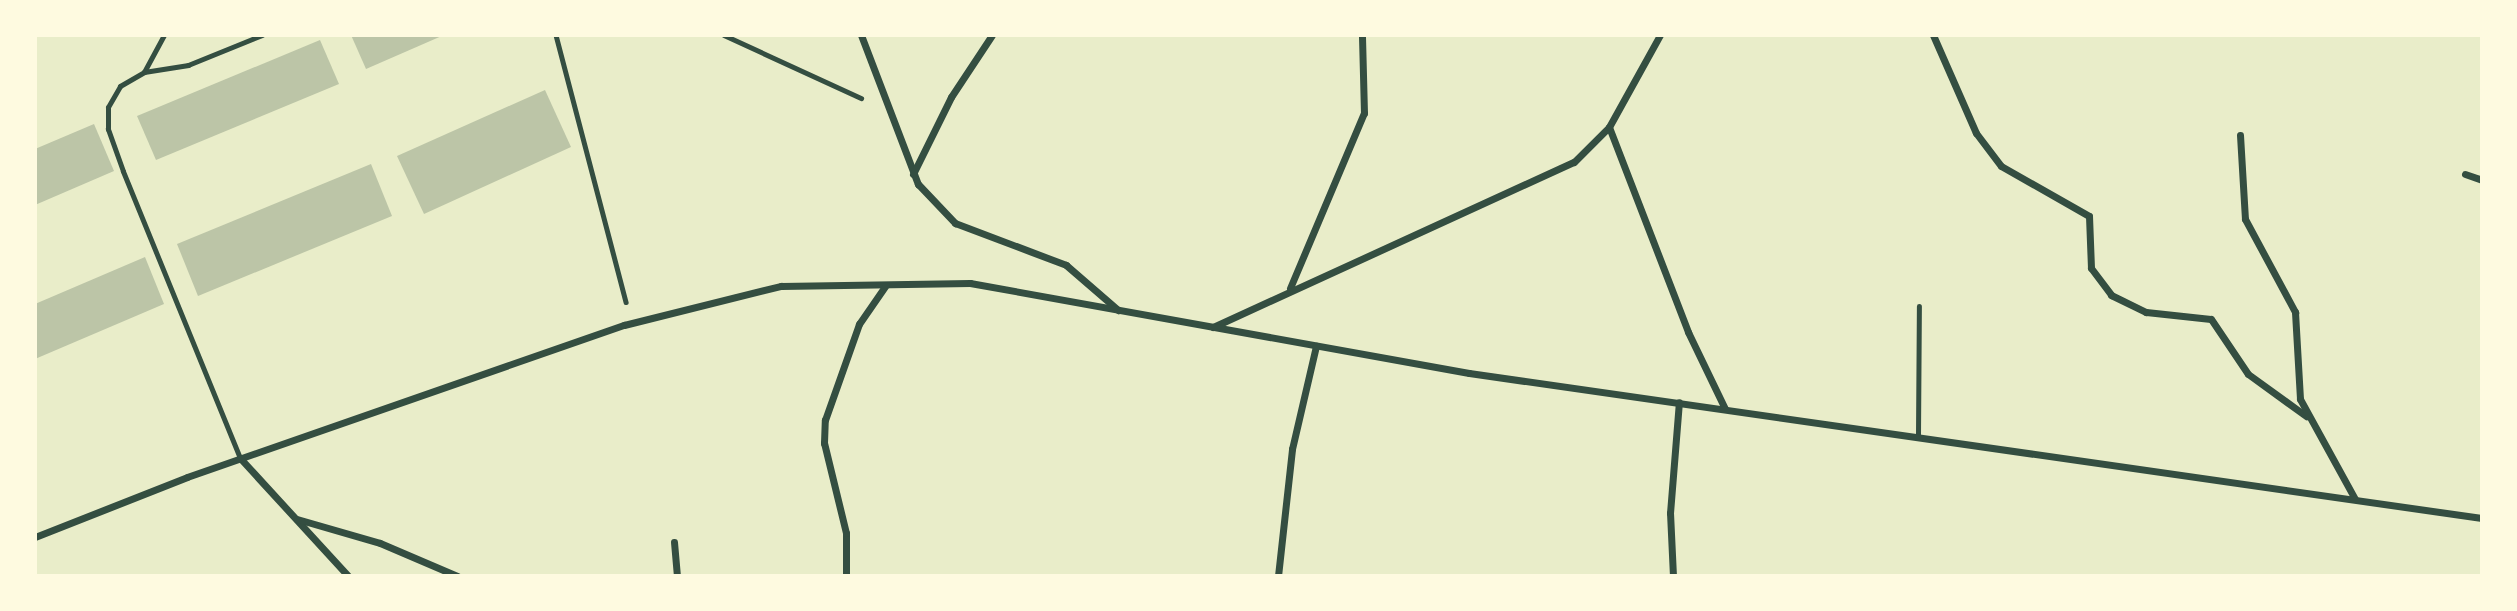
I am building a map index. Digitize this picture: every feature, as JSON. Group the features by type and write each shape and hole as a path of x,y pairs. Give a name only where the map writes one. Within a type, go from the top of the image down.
{"street":[{"path":"861,35 884,108 913,174 955,223 1066,265 1119,311"},
{"path":"913,174 951,97 992,35"},
{"path":"1290,288 1364,113 1362,35"},
{"path":"1212,328 1290,288 1425,234 1574,162 1609,127 1660,35"},
{"path":"1933,35 1976,133 2001,166 2089,216 2091,268 2111,295 2146,312 2211,319 2248,374 2306,416 2355,499"},
{"path":"1609,127 1688,332 1726,409"},
{"path":"2240,135 2245,219 2295,312 2306,416"},
{"path":"2465,174 2482,180"},
{"path":"35,537 240,458 631,323 781,286 970,283 1315,346 1726,409 2482,518"},
{"path":"846,576 846,533 824,443 825,420 859,324 886,285"},
{"path":"1278,576 1292,449 1315,346"},
{"path":"1673,576 1670,513 1679,402"},
{"path":"240,458 348,576"},
{"path":"297,519 380,543 457,576"},
{"path":"674,542 677,576"}],"lane":[{"path":"144,72 164,35"},
{"path":"240,458 213,406 108,129 108,107 120,86 144,72 188,65 262,35"},
{"path":"1918,435 1919,306"}],"path":[{"path":"556,35 631,323"},
{"path":"724,35 884,108"}],"building":[{"path":"351,35 444,35 366,69"},
{"path":"320,40 339,84 156,160 137,116"},
{"path":"545,90 571,147 424,214 397,156"},
{"path":"94,124 114,171 35,205 35,149"},
{"path":"371,164 392,216 198,296 177,244"},
{"path":"145,257 164,304 35,359 35,304"}]}
